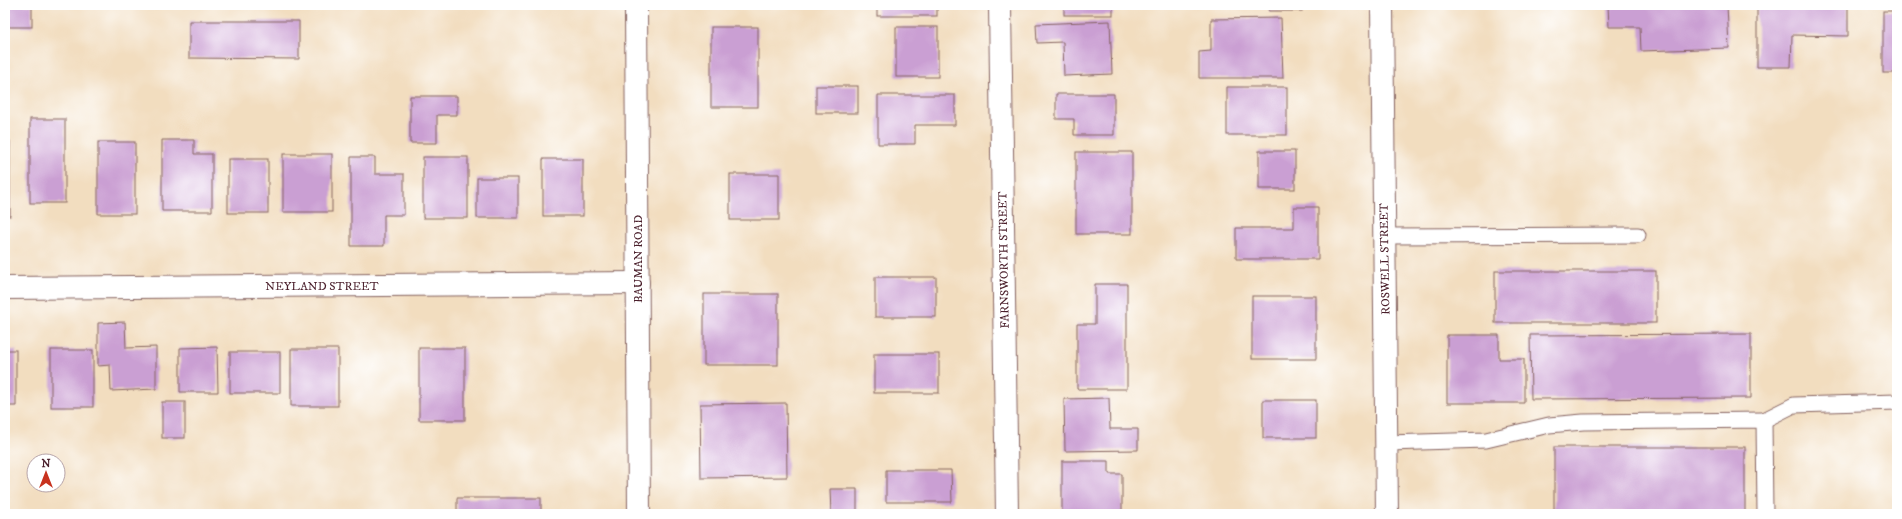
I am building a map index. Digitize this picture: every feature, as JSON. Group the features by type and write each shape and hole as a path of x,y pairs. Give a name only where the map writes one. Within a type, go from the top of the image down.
{"street":[{"name":"BAUMAN ROAD","path":"636,5 639,514"},
{"name":"FARNSWORTH STREET","path":"1000,5 1007,514"},
{"name":"ROSWELL STREET","path":"1382,5 1388,443 1387,514"},
{"name":"NEYLAND STREET","path":"5,288 638,283"}],"lane":[{"path":"1385,236 1638,235"},
{"path":"1388,443 1486,440 1549,425 1583,422 1764,420 1794,405 1897,402"},
{"path":"1764,420 1765,514"}],"building":[{"path":"5,5 32,5 32,27 5,27"},
{"path":"877,5 937,5 937,16 877,16"},
{"path":"1064,5 1113,5 1113,15 1064,15"},
{"path":"1269,5 1302,5 1302,11 1269,11"},
{"path":"1608,5 1727,5 1729,48 1641,51 1640,27 1609,27"},
{"path":"1757,5 1848,5 1848,36 1792,35 1791,67 1757,67"},
{"path":"1883,11 1897,11 1897,73 1883,73"},
{"path":"1281,18 1283,78 1199,78 1199,52 1211,51 1211,19"},
{"path":"189,21 299,21 299,59 189,58"},
{"path":"1110,21 1112,74 1064,76 1063,42 1037,43 1036,24"},
{"path":"711,27 758,27 758,107 711,107"},
{"path":"896,27 938,27 938,77 896,77"},
{"path":"816,86 858,86 858,113 816,113"},
{"path":"1227,87 1287,87 1287,135 1227,135"},
{"path":"1056,94 1114,94 1114,135 1074,135 1074,119 1056,119"},
{"path":"878,95 955,95 955,125 915,125 915,144 878,144"},
{"path":"410,96 457,96 457,115 437,115 437,143 410,143"},
{"path":"30,119 65,119 65,203 30,203"},
{"path":"162,140 194,140 194,154 212,154 212,211 162,211"},
{"path":"5,141 10,141 10,216 5,216"},
{"path":"98,142 135,142 135,214 98,214"},
{"path":"1259,151 1295,151 1295,189 1259,189"},
{"path":"1076,152 1132,152 1132,234 1076,234"},
{"path":"283,154 332,154 332,212 283,212"},
{"path":"351,157 375,157 375,174 404,174 404,215 384,215 384,246 351,246"},
{"path":"423,157 468,157 468,218 423,218"},
{"path":"228,159 268,159 268,213 228,213"},
{"path":"543,159 583,159 583,216 543,216"},
{"path":"730,174 779,174 779,220 730,220"},
{"path":"477,178 518,178 518,218 477,218"},
{"path":"1294,207 1318,207 1318,259 1236,259 1236,228 1294,228"},
{"path":"1495,271 1656,271 1656,323 1495,323"},
{"path":"875,277 936,277 936,317 875,317"},
{"path":"1095,284 1127,284 1127,389 1077,389 1077,324 1095,324"},
{"path":"704,294 778,294 778,365 704,365"},
{"path":"1252,296 1316,296 1316,359 1252,359"},
{"path":"125,322 126,348 156,347 156,389 111,391 110,365 98,366 98,323"},
{"path":"1751,334 1751,398 1531,399 1530,335"},
{"path":"1447,335 1499,335 1499,359 1524,359 1524,403 1447,403"},
{"path":"217,347 218,392 180,392 180,348"},
{"path":"419,348 465,348 465,420 419,420"},
{"path":"291,349 338,349 338,406 291,406"},
{"path":"5,350 16,350 16,406 5,406"},
{"path":"51,350 93,350 93,407 51,407"},
{"path":"230,352 280,352 280,393 230,393"},
{"path":"874,354 939,354 939,393 874,393"},
{"path":"1109,398 1110,429 1138,429 1138,450 1065,451 1064,399"},
{"path":"1263,400 1316,400 1316,438 1263,438"},
{"path":"162,402 185,402 185,438 162,438"},
{"path":"786,403 787,477 701,478 700,404"},
{"path":"1554,447 1745,447 1745,512 1554,512"},
{"path":"1062,461 1109,461 1109,474 1122,474 1122,513 1062,513"},
{"path":"886,470 951,470 952,502 886,502"},
{"path":"830,489 857,489 857,514 831,514"},
{"path":"457,498 541,498 541,514 457,514"}]}
